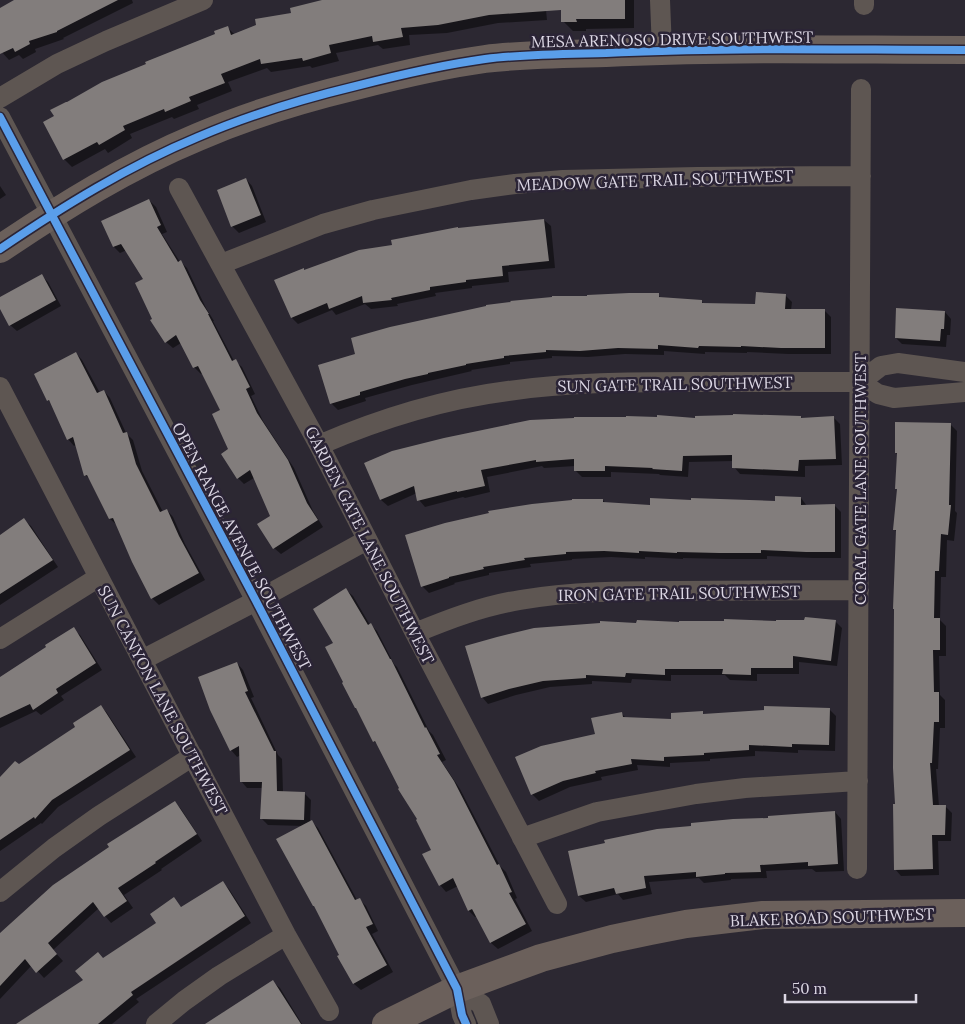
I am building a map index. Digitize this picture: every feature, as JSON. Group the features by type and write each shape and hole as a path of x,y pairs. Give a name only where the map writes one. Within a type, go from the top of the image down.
{"street":[{"path":"0,98 58,64 106,41 203,0"},
{"path":"660,0 662,50"},
{"name":"MESA ARENOSO DRIVE SOUTHWEST","path":"0,249 112,180 158,155 197,137 275,108 397,75 487,59 538,55 662,50 965,50"},
{"name":"CORAL GATE LANE SOUTHWEST","path":"857,868 861,89"},
{"name":"OPEN RANGE AVENUE SOUTHWEST","path":"0,117 256,601 457,989"},
{"name":"MEADOW GATE TRAIL SOUTHWEST","path":"221,264 323,224 373,210 471,190 563,180 861,176"},
{"name":"GARDEN GATE LANE SOUTHWEST","path":"179,188 319,445 557,904"},
{"path":"965,372 898,363 880,366 860,382 878,394 894,398 965,392"},
{"path":"914,366 914,396"},
{"name":"SUN GATE TRAIL SOUTHWEST","path":"319,445 376,423 441,404 508,391 577,383 860,382"},
{"name":"SUN CANYON LANE SOUTHWEST","path":"2,395 286,935 329,1011"},
{"path":"142,660 256,601 367,540"},
{"path":"0,639 99,577"},
{"name":"IRON GATE TRAIL SOUTHWEST","path":"415,633 482,608 561,594 859,590"},
{"path":"0,892 54,848 92,821 193,756"},
{"path":"522,838 597,812 696,794 745,788 858,780"},
{"name":"BLAKE ROAD SOUTHWEST","path":"386,1024 457,989 541,958 612,939 686,924 763,916 965,913"},
{"path":"156,1024 219,976 286,935"},
{"path":"457,989 462,1016 466,1024"},
{"path":"457,989 480,1004 489,1024"}],"building":[{"path":"14,0 118,0 57,32 29,41 30,44 15,52 13,48 0,54 0,8"},
{"path":"322,0 625,0 625,19 576,19 577,22 561,22 561,10 489,15 438,25 401,28 403,37 373,42 372,36 329,45 331,53 303,61 302,58 261,64 260,59 221,74 225,83 189,97 191,101 165,112 164,109 123,126 125,130 99,145 97,142 63,160 43,122 54,116 50,110 102,82 146,64 145,62 215,34 214,31 228,26 231,35 256,25 255,19 291,13 290,8"},
{"path":"246,178 261,215 231,227 217,190"},
{"path":"149,199 161,225 157,227 178,262 181,260 232,361 236,359 250,387 246,389 257,413 288,460 307,503 318,520 273,549 257,524 270,516 250,470 237,479 221,454 228,449 212,414 220,410 198,366 193,368 176,335 165,343 150,320 152,319 135,283 143,279 121,244 113,247 101,221"},
{"path":"544,219 549,261 502,266 503,276 466,280 466,282 430,287 430,290 391,298 392,300 363,303 362,296 329,309 327,303 291,318 274,280 359,250 392,245 391,240 458,227"},
{"path":"42,274 56,300 9,326 0,309 0,297"},
{"path":"756,292 786,294 785,309 825,309 825,348 699,346 698,348 658,345 658,349 546,350 546,352 504,356 504,358 428,373 360,392 360,395 330,404 318,365 355,354 351,338 390,327 510,301 552,296 659,293 659,297 702,300 702,303 755,304"},
{"path":"896,308 945,311 944,329 941,329 940,341 895,338"},
{"path":"76,352 97,393 104,390 123,433 127,432 136,464 160,512 167,509 199,573 151,599 113,518 109,519 87,475 84,476 73,437 67,440 49,400 47,401 34,374"},
{"path":"733,414 801,416 801,418 834,416 836,459 799,460 798,471 732,468 732,455 683,456 682,471 605,466 605,471 574,471 574,459 536,462 536,460 481,470 485,486 417,501 414,486 380,500 364,463 392,451 530,420 574,417 657,417 657,415 695,418 695,416"},
{"path":"895,422 951,423 949,505 951,505 948,535 941,534 939,571 935,571 934,618 940,618 940,650 933,650 934,692 939,692 939,722 934,722 932,763 930,763 933,805 946,805 945,835 932,835 933,869 894,870 893,609 896,530 893,530 897,489 895,489 897,453 895,453"},
{"path":"775,496 801,497 801,505 835,504 835,552 761,550 761,553 566,552 566,554 524,558 525,560 483,567 484,569 449,577 421,587 405,535 489,513 488,511 572,499 603,499 603,502 650,505 650,498 775,501"},
{"path":"24,518 53,560 0,594 0,535"},
{"path":"346,588 368,625 371,623 391,659 440,754 437,755 454,781 497,865 499,864 512,892 509,893 526,924 490,943 472,909 468,911 453,878 439,886 422,854 431,850 417,819 398,789 325,647 333,643 313,609"},
{"path":"805,617 836,620 831,661 793,656 793,668 751,668 751,675 722,674 723,669 665,669 665,675 626,673 625,677 586,675 586,678 543,681 481,698 465,646 534,628 600,623 600,621 636,623 637,620 679,622 724,621 724,619 776,621 804,620"},
{"path":"74,627 96,663 56,689 58,693 33,710 30,704 0,718 0,677"},
{"path":"237,662 248,691 245,692 274,751 276,751 277,791 305,792 304,820 260,819 262,782 240,782 239,746 230,751 210,710 198,677"},
{"path":"101,705 130,750 52,800 35,819 34,817 0,840 0,777 15,761 19,764 75,727 73,723"},
{"path":"764,706 830,708 829,745 792,744 792,747 749,745 749,750 664,757 664,761 631,759 632,764 595,771 596,773 563,781 531,795 515,757 541,746 595,734 591,718 622,712 623,717 671,719 671,713 703,711 703,714 764,710"},
{"path":"175,801 197,834 118,888 127,901 104,917 93,902 48,943 57,954 36,973 25,959 0,986 0,933 53,885 109,847 107,844"},
{"path":"835,811 838,864 808,866 808,862 760,865 761,872 725,873 696,877 696,872 644,876 646,888 616,894 614,888 578,896 568,851 605,843 604,840 657,829 691,826 691,823"},
{"path":"312,820 355,900 360,898 373,924 366,927 387,965 353,984 337,956 339,955 314,906 276,839"},
{"path":"223,881 245,916 131,992 133,995 98,1024 16,1024 83,980 75,971 98,952 103,958 156,923 150,914 174,897 181,907"},
{"path":"273,980 301,1024 205,1024"}],"cycle path":[{"path":"0,249 96,188 146,161 198,137 296,102 436,67 485,59 546,54 741,49 965,50"},
{"path":"0,117 256,601 457,989 462,1015 466,1024"}]}
